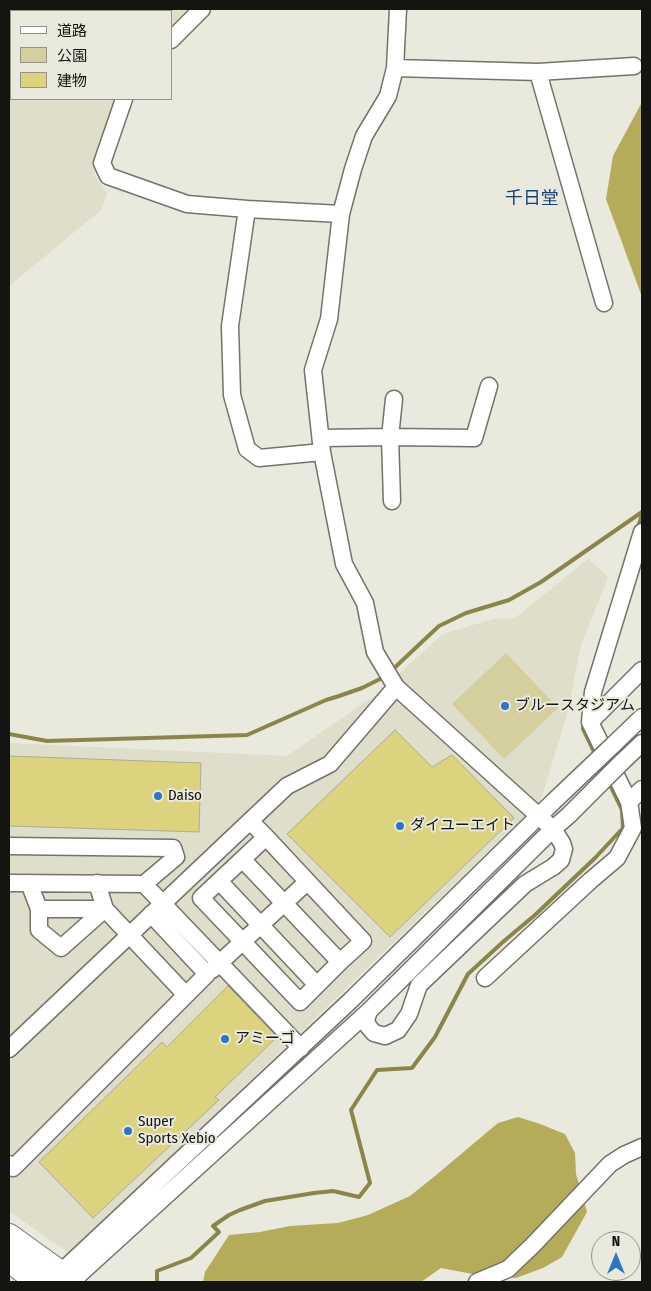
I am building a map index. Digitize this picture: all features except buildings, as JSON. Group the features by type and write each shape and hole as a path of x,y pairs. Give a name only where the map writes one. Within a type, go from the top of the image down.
{"highway":[{"path":"9,1236 62,1281"},
{"path":"9,1260 62,1281"}],"street":[{"path":"172,39 202,9"},
{"path":"369,1011 366,1020 374,1033 386,1036 398,1030 409,1014 419,985 525,884 561,860 564,849 552,829 538,815 396,687 375,652 365,603 344,564 322,445 313,370 329,319 342,214 353,168 364,136 388,96 395,68 398,9"},
{"path":"395,68 538,72 634,66"},
{"path":"538,72 604,303"},
{"path":"124,100 102,163 108,176 187,204 342,214"},
{"path":"247,209 230,326 232,395 247,449 259,458 322,445 390,437 474,438 489,386"},
{"path":"392,501 390,437 394,399"},
{"path":"486,978 617,858 633,828 629,802 590,722 593,692 642,532"},
{"path":"590,722 642,670"},
{"path":"9,1049 287,786 330,764 396,687"},
{"path":"62,1281 538,815 642,717"},
{"path":"62,1281 369,1011 552,829 569,815 642,743"},
{"path":"629,802 642,789"},
{"path":"250,821 266,837 363,941 300,1002 201,898 266,837"},
{"path":"9,846 173,848 176,857 144,884 9,883"},
{"path":"243,860 340,962"},
{"path":"220,881 317,985"},
{"path":"9,1164 13,1168 207,974 308,882"},
{"path":"29,883 39,909 39,930 61,948 106,909"},
{"path":"97,883 106,909 186,995"},
{"path":"144,884 157,909 207,974"},
{"path":"39,909 106,909"},
{"path":"157,909 220,963 300,1048"},
{"path":"477,1282 508,1269 533,1246 610,1164 642,1147"}],"shaded area":[{"path":"9,9 196,9 172,31 172,10 10,10 10,100 116,100 94,175 107,193 101,210 9,286"},
{"path":"642,102 642,297 606,199 613,156"},
{"path":"588,559 608,577 581,645 567,715 540,802 70,1254 9,1211 9,743 287,756 374,696 443,634 493,619 515,618"},
{"path":"518,1117 565,1134 575,1153 576,1174 587,1212 562,1257 543,1268 516,1278 483,1276 441,1268 421,1282 203,1282 205,1272 229,1235 260,1232 290,1226 338,1223 368,1215 410,1196 498,1123"}],"green space":[{"name":"ブルースタジアム","path":"506,653 558,708 504,759 452,704"}],"waterway":[{"path":"391,671 439,626 466,613 509,600 541,582 642,512"},
{"path":"638,527 642,515"},
{"path":"9,734 47,741 247,735 326,700 362,688 386,676"},
{"path":"584,724 583,729 595,754"},
{"path":"157,1282 157,1271 191,1258 219,1232 213,1226 240,1210 265,1201 314,1193 333,1191 359,1197 370,1183 351,1110 377,1070 412,1068 435,1037 468,974 535,915 595,858 623,828 622,810 608,781"}],"place":[{"name":"ブルースタジアム","path":"505,706"},
{"name":"Daiso","path":"158,796"},
{"name":"ダイユーエイト","path":"400,826"},
{"name":"アミーゴ","path":"225,1039"},
{"name":"Super Sports Xebio","path":"128,1131"}],"district":[{"name":"千日堂","path":"532,199"}]}
